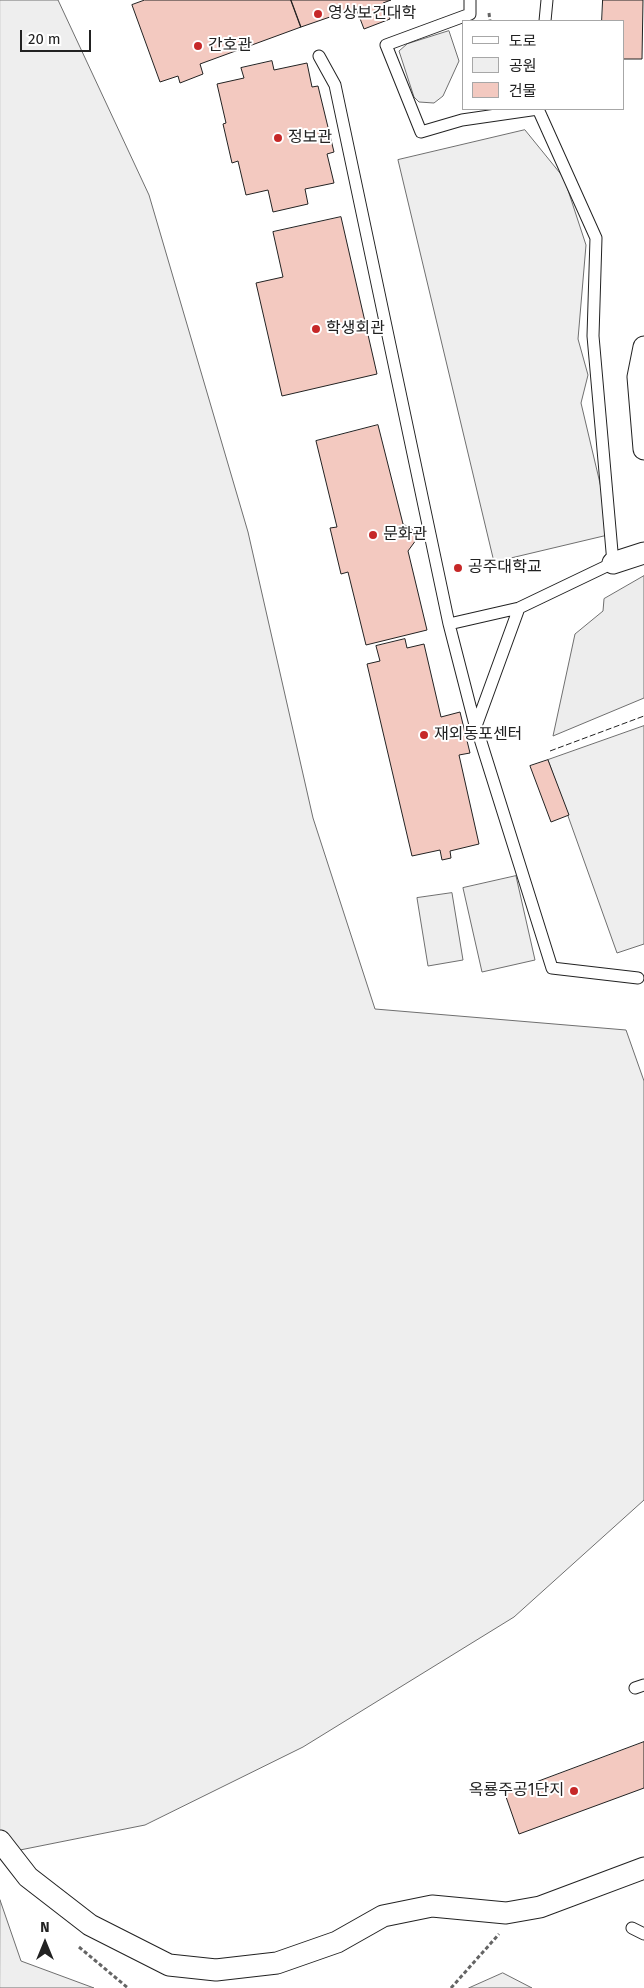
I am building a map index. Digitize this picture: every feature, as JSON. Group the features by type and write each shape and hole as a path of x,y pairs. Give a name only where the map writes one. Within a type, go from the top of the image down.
{"street":[{"path":"644,346 638,377 644,449"},
{"path":"612,563 644,553"},
{"path":"0,1841 28,1877 90,1925 169,1965 216,1970 277,1963 337,1942 382,1916 432,1906 506,1913 540,1907 644,1868"}],"lane":[{"path":"469,18 470,0"},
{"path":"545,20 547,0"},
{"path":"462,20 386,45 421,132 463,114 523,110"},
{"path":"319,56 335,85 449,624 476,726 552,968 638,978"},
{"path":"449,624 519,608 612,563 593,336 596,238 538,110"},
{"path":"476,726 519,608"},
{"path":"632,1928 644,1934"}],"path":[{"path":"452,1988 502,1929 506,1913"}],"green space":[{"path":"0,0 58,0 149,195 248,532 313,818 375,1009 626,1030 644,1081 644,1500 514,1617 303,1747 145,1825 0,1854"},
{"path":"449,31 459,61 443,96 434,103 419,102 414,97 399,51 407,44"},
{"path":"525,130 564,178 586,245 578,339 588,375 581,403 612,534 494,562 398,160"},
{"path":"644,726 644,944 617,953 548,760"},
{"path":"516,876 535,960 482,972 463,888"},
{"path":"452,893 463,960 428,966 417,898"},
{"path":"0,1900 21,1961 94,1988 0,1988"},
{"path":"503,1973 532,1988 469,1988"}],"shaded area":[{"path":"644,576 644,698 553,736 575,634 603,611 604,599"}],"building":[{"name":"간호관","path":"145,0 291,0 301,27 200,64 203,74 180,83 178,76 160,82 132,5"},
{"name":"영상보건대학","path":"291,0 391,0 383,3 390,19 364,29 356,8 301,27"},
{"path":"603,0 643,0 642,59 624,59 624,20 602,20"},
{"name":"정보관","path":"272,61 274,70 307,63 312,87 318,86 334,152 327,154 334,183 305,189 308,204 273,212 268,190 246,195 238,161 232,163 223,124 226,123 217,84 244,78 241,68"},
{"name":"학생회관","path":"341,217 377,374 282,396 256,283 283,277 273,232"},
{"name":"문화관","path":"378,425 403,524 412,529 416,540 408,551 427,630 366,645 348,572 341,574 330,528 337,527 316,441"},
{"name":"재외동포센터","path":"405,639 407,648 424,644 441,717 460,712 470,753 459,755 479,844 450,851 451,858 442,860 440,850 412,856 367,664 380,661 376,646"},
{"path":"548,760 569,815 551,822 530,766"},
{"name":"옥룡주공1단지","path":"644,1742 644,1788 519,1834 505,1794"}],"fence":[{"path":"550,751 644,716"}],"place":[{"name":"영상보건대학","path":"318,14"},
{"name":"간호관","path":"198,46"},
{"name":"정보관","path":"278,138"},
{"name":"학생회관","path":"316,329"},
{"name":"문화관","path":"373,535"},
{"name":"공주대학교","path":"458,568"},
{"name":"재외동포센터","path":"424,735"},
{"name":"옥룡주공1단지","path":"574,1791"}]}
